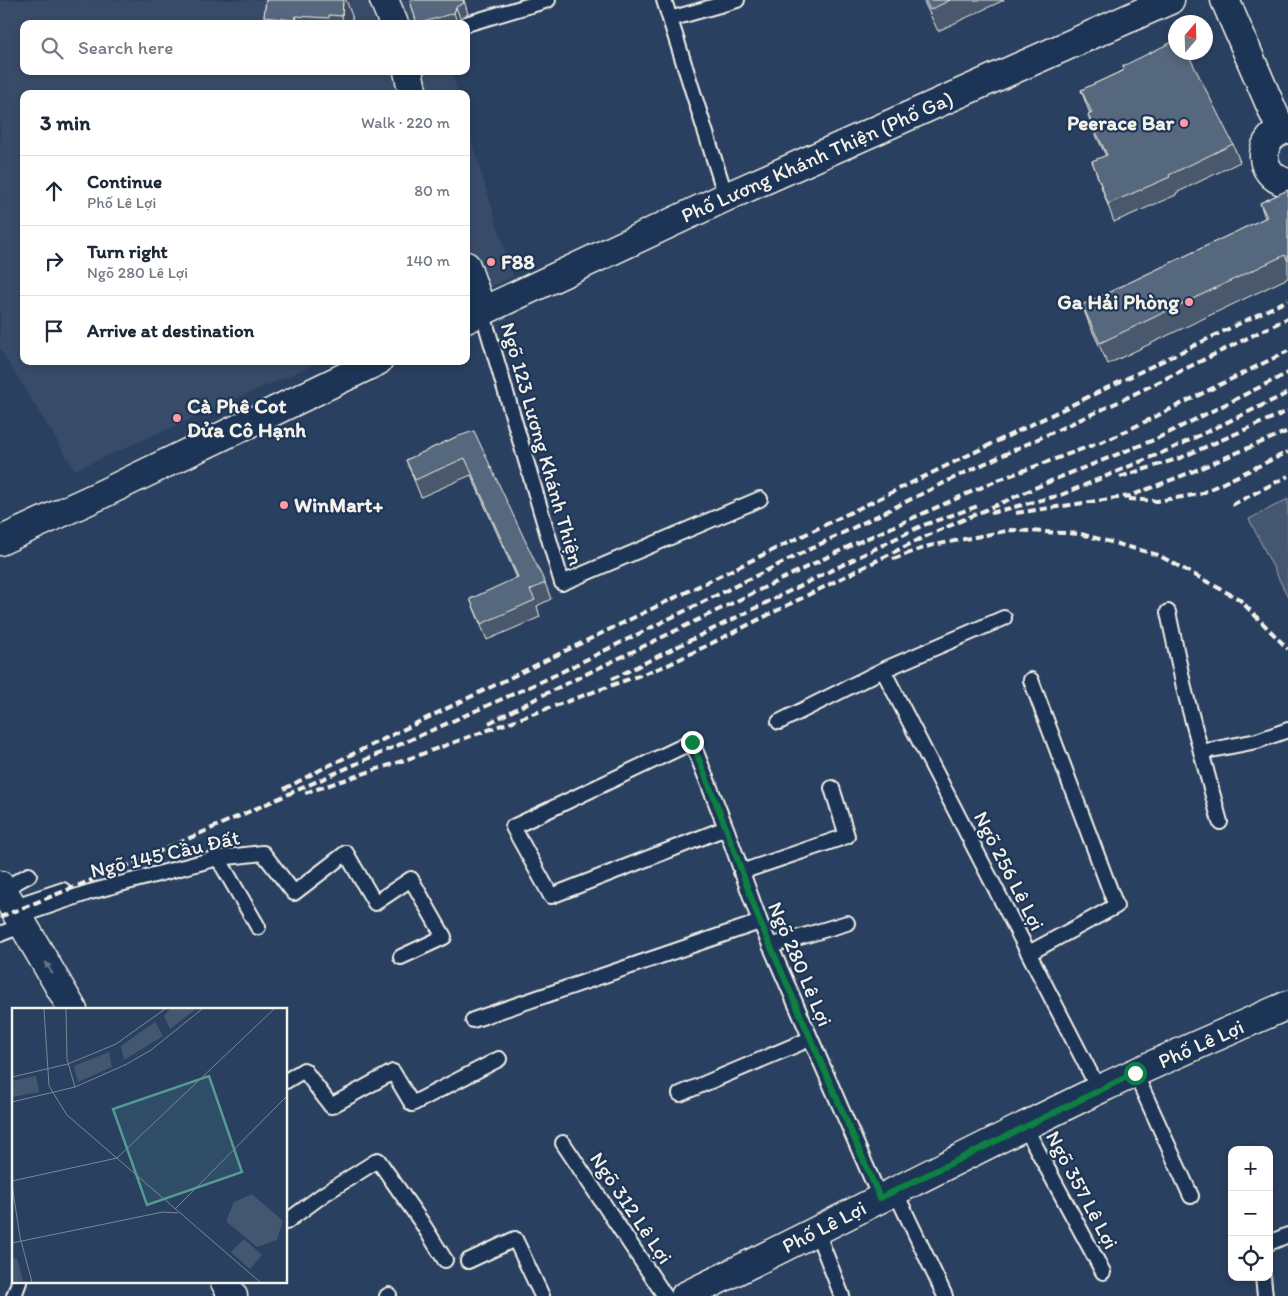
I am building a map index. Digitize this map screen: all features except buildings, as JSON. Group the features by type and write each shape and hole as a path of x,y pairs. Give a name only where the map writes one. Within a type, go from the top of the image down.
{"main road":[{"path":"384,0 392,20"},
{"name":"Phố Lương Khánh Thiện (Phố Ga)","path":"474,315 726,197 1170,0"},
{"path":"1225,0 1285,130 1269,140 1264,155 1268,170 1274,177 1288,183"},
{"path":"409,75 412,90"},
{"path":"470,290 474,315"},
{"path":"0,540 107,492 370,365"},
{"path":"7,909 72,1008"},
{"name":"Phố Lê Lợi","path":"685,1296 817,1232 1099,1090 1288,1004"},
{"path":"226,1284 233,1296"}],"lane":[{"path":"470,23 548,0"},
{"path":"664,0 726,197"},
{"path":"670,19 737,0"},
{"name":"Ngõ 123 Lương Khánh Thiện","path":"474,315 562,583 760,499"},
{"path":"1168,612 1185,692 1220,822"},
{"path":"779,722 882,670 1004,618"},
{"name":"Ngõ 256 Lê Lợi","path":"882,670 1099,1090"},
{"path":"1029,953 1116,906 1031,680"},
{"path":"1201,752 1257,741 1288,730"},
{"name":"Ngõ 280 Lê Lợi","path":"726,828 551,896 513,827 692,742 726,828 760,922 810,1039 888,1195 945,1296"},
{"path":"742,872 846,836 832,788"},
{"name":"Ngõ 145 Cầu Đất","path":"7,909 31,912 90,892 218,858 263,853 294,893 346,853 375,903 411,879 444,937 401,957"},
{"path":"218,858 258,927"},
{"path":"7,909 29,875"},
{"path":"7,909 63,890"},
{"path":"473,1020 760,922"},
{"path":"770,946 846,923"},
{"path":"680,1094 810,1039"},
{"path":"288,1080 304,1070 331,1106 393,1072 412,1104 500,1059"},
{"path":"1135,1073 1191,1196"},
{"name":"Ngõ 357 Lê Lợi","path":"1025,1127 1103,1272"},
{"name":"Ngõ 312 Lê Lợi","path":"563,1143 665,1296"},
{"path":"288,1221 324,1194 378,1160 422,1223 444,1260"},
{"path":"817,1232 842,1296"},
{"path":"1273,1241 1288,1235"},
{"path":"468,1261 514,1240 542,1296"},
{"path":"1263,1281 1265,1296"},
{"path":"14,1296 18,1284"}],"shaded area":[{"path":"0,0 429,0 435,20 20,20 20,75 452,75 457,90 20,90 20,365 313,365 75,470 0,349"},
{"path":"470,136 513,277 470,296"},
{"path":"1288,499 1288,597 1249,519"}],"railway":[{"path":"284,789 1288,300"},
{"path":"0,917 129,865 547,679 962,474 1116,403 1288,318"},
{"path":"489,723 852,545 998,480 1112,438 1288,351"},
{"path":"305,793 405,760 668,665 922,538 1053,480 1156,439 1288,373"},
{"path":"991,513 1061,495 1173,448 1288,393"},
{"path":"1120,477 1180,458 1288,411"},
{"path":"1016,513 1130,496 1288,431"},
{"path":"1128,499 1157,501 1200,494 1288,452"},
{"path":"1232,505 1288,476"},
{"path":"612,679 921,526 978,506"},
{"path":"893,559 929,546 1011,530 1081,534 1158,555 1239,599 1288,649"}],"place":[{"name":"Peerace Bar","path":"1184,123"},
{"name":"F88","path":"491,262"},
{"name":"Ga Hải Phòng","path":"1189,302"},
{"name":"Cà Phê Cot Dửa Cô Hạnh","path":"177,418"},
{"name":"WinMart+","path":"284,505"}],"route":[{"path":"692,742 760,922 880,1198 1135,1073"}]}
